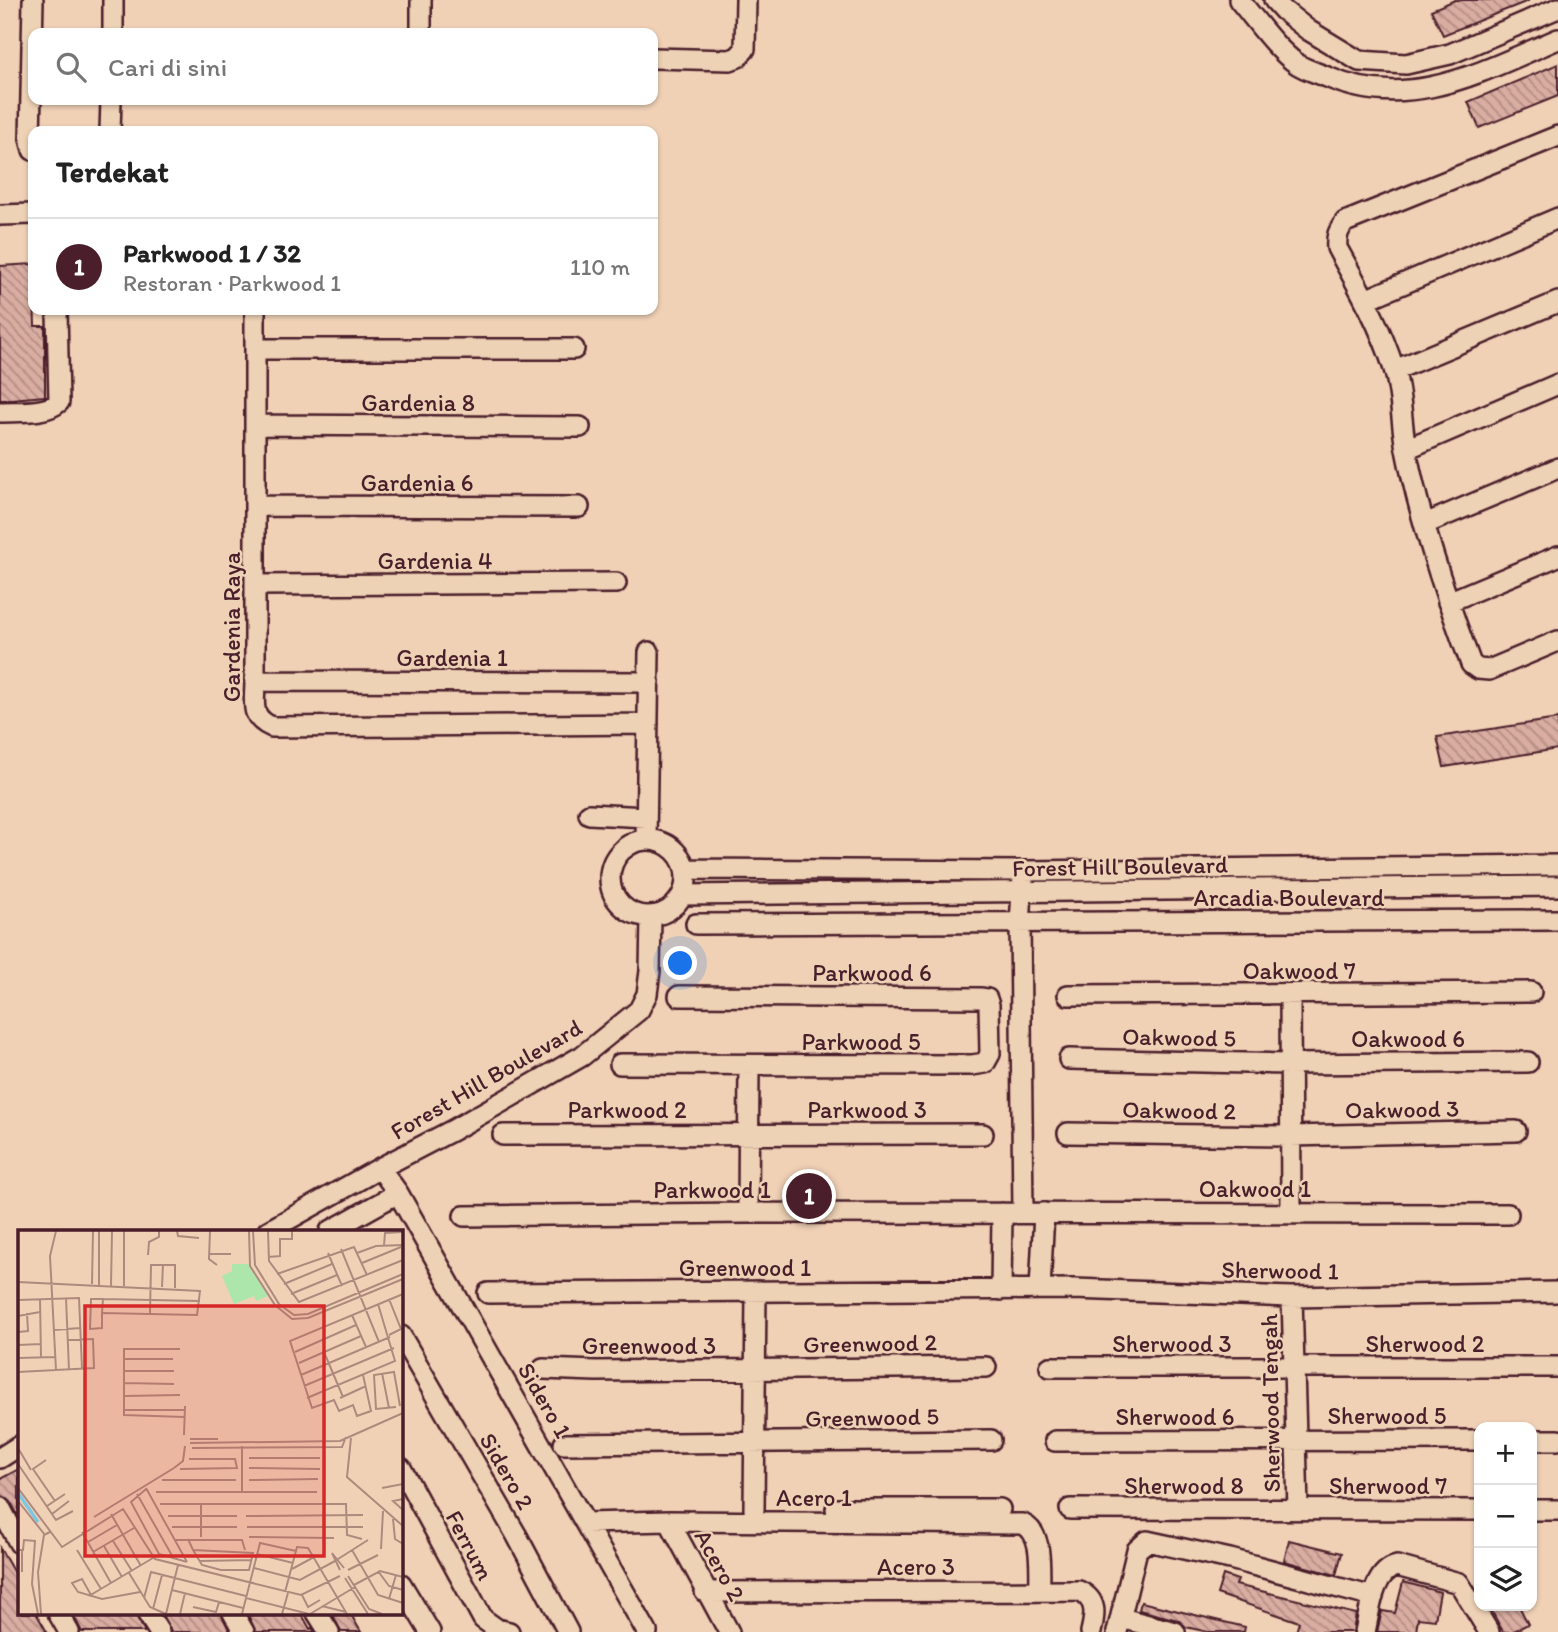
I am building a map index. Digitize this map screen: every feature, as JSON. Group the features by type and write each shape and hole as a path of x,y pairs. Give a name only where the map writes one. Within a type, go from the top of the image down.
{"street":[{"path":"32,28 33,0"},
{"path":"113,0 113,28"},
{"path":"421,0 421,28"},
{"path":"658,58 730,60 738,57 745,49 746,0"},
{"path":"1240,0 1263,29 1298,64 1349,86 1398,92 1454,83 1558,39"},
{"path":"1275,0 1308,30 1359,61 1406,64 1450,54 1558,8"},
{"path":"30,126 31,105"},
{"path":"110,126 111,105"},
{"path":"1558,136 1345,222 1338,231 1337,248 1365,300 1395,370 1406,449 1425,524 1448,602 1471,664 1478,669 1489,670 1558,641"},
{"path":"0,215 28,214"},
{"path":"1365,300 1558,218"},
{"path":"1395,370 1556,307"},
{"path":"0,412 46,409 60,402 57,315"},
{"name":"Gardenia Raya","path":"255,315 255,681 256,715 260,722 272,727 648,724"},
{"path":"255,349 574,349"},
{"path":"1406,449 1558,384"},
{"name":"Gardenia 8","path":"255,425 580,427"},
{"path":"1425,524 1558,468"},
{"name":"Gardenia 6","path":"255,506 579,507"},
{"path":"1448,602 1558,556"},
{"name":"Gardenia 4","path":"255,585 616,583"},
{"path":"646,840 649,652"},
{"name":"Gardenia 1","path":"255,681 649,682"},
{"path":"589,814 646,817"},
{"path":"646,840 659,841 671,847 686,869 687,882 683,895 675,906 664,913 651,916 638,915 616,900 610,874 614,861 622,850 633,843 646,840"},
{"name":"Forest Hill Boulevard","path":"686,869 1023,870 1558,865"},
{"path":"1023,870 1020,923 1023,1213"},
{"name":"Forest Hill Boulevard","path":"683,895 1558,886"},
{"name":"Forest Hill Boulevard","path":"271,1230 453,1130 582,1055 639,1010 647,994 650,971 651,916"},
{"name":"Arcadia Boulevard","path":"696,924 1558,920"},
{"name":"Oakwood 7","path":"1068,995 1531,992"},
{"path":"1290,995 1291,1212"},
{"name":"Parkwood 6","path":"678,996 986,999 989,1005 990,1054 985,1063 972,1065"},
{"name":"Oakwood 5","path":"1069,1059 1289,1063"},
{"name":"Oakwood 6","path":"1289,1063 1528,1062"},
{"name":"Parkwood 5","path":"620,1064 972,1065"},
{"path":"748,1213 749,1065"},
{"name":"Oakwood 3","path":"1289,1136 1516,1132"},
{"name":"Oakwood 2","path":"1068,1133 1289,1136"},
{"name":"Parkwood 3","path":"750,1134 984,1134"},
{"name":"Parkwood 2","path":"503,1135 750,1134"},
{"name":"Sidero 1","path":"380,1168 398,1193 646,1632"},
{"path":"337,1230 398,1193"},
{"path":"1001,1290 1002,1213"},
{"name":"Oakwood 1","path":"1002,1213 1508,1214"},
{"name":"Parkwood 1","path":"464,1216 1002,1213"},
{"path":"1040,1289 1044,1213"},
{"name":"Sherwood 1","path":"1001,1290 1292,1297 1558,1292"},
{"name":"Greenwood 1","path":"488,1293 1001,1290"},
{"path":"754,1510 756,1291"},
{"name":"Sherwood Tengah","path":"1292,1297 1298,1509"},
{"name":"Sidero 2","path":"402,1338 517,1536 568,1632"},
{"name":"Greenwood 2","path":"755,1369 986,1367"},
{"name":"Sherwood 3","path":"1049,1367 1293,1369"},
{"name":"Sherwood 2","path":"1293,1369 1558,1367"},
{"name":"Greenwood 3","path":"543,1369 755,1369"},
{"name":"Greenwood 5","path":"564,1444 991,1440"},
{"name":"Sherwood 5","path":"1294,1440 1474,1440"},
{"name":"Sherwood 6","path":"1055,1441 1294,1440"},
{"path":"1537,1440 1558,1440"},
{"path":"0,1458 18,1447"},
{"name":"Ferrum","path":"402,1470 483,1619 497,1629 509,1632"},
{"path":"0,1507 18,1539"},
{"path":"606,1510 1000,1509"},
{"name":"Sherwood 8","path":"1070,1509 1298,1509"},
{"name":"Sherwood 7","path":"1298,1509 1474,1510"},
{"path":"1537,1510 1558,1510"},
{"name":"Acero 2","path":"669,1521 729,1632"},
{"name":"Acero 1","path":"586,1523 1012,1522 1031,1527 1037,1536 1040,1590"},
{"path":"1175,1632 1119,1625 1138,1550 1147,1541 1230,1559 1373,1597"},
{"path":"1365,1632 1373,1597 1382,1574 1388,1568 1398,1566 1453,1579 1464,1588 1489,1632"},
{"path":"402,1586 430,1632"},
{"name":"Acero 3","path":"705,1592 1079,1591 1087,1595 1093,1603 1095,1614 1091,1632"},
{"path":"59,1614 69,1632"},
{"path":"148,1614 159,1632"},
{"path":"234,1614 244,1632"},
{"path":"318,1614 329,1632"}],"building":[{"path":"1455,0 1528,1 1443,35 1431,10"},
{"path":"1558,64 1558,96 1479,128 1468,102"},
{"path":"28,264 28,315 35,315 35,326 45,326 45,396 0,400 0,266"},
{"path":"1558,719 1558,749 1444,767 1437,737"},
{"path":"18,1470 18,1515 10,1501 0,1495 0,1479"},
{"path":"1289,1540 1342,1553 1336,1575 1284,1561"},
{"path":"0,1548 18,1580 18,1614 37,1614 47,1632 0,1632"},
{"path":"1223,1575 1238,1580 1236,1585 1356,1614 1353,1632 1296,1632 1299,1622 1217,1594"},
{"path":"1403,1582 1440,1592 1435,1620 1418,1618 1416,1632 1377,1632 1382,1611 1395,1613"},
{"path":"1141,1602 1245,1627 1244,1632 1208,1632 1186,1627 1178,1620 1139,1610"},
{"path":"1492,1611 1522,1611 1528,1624 1512,1632 1503,1632"},
{"path":"73,1614 136,1614 145,1632 82,1632"},
{"path":"162,1614 221,1614 230,1632 171,1632"},
{"path":"247,1614 302,1614 310,1629 315,1632 256,1632"},
{"path":"351,1614 361,1632 341,1632 333,1615"}],"place":[{"name":"Parkwood 1 / 32","path":"809,1196"}]}
